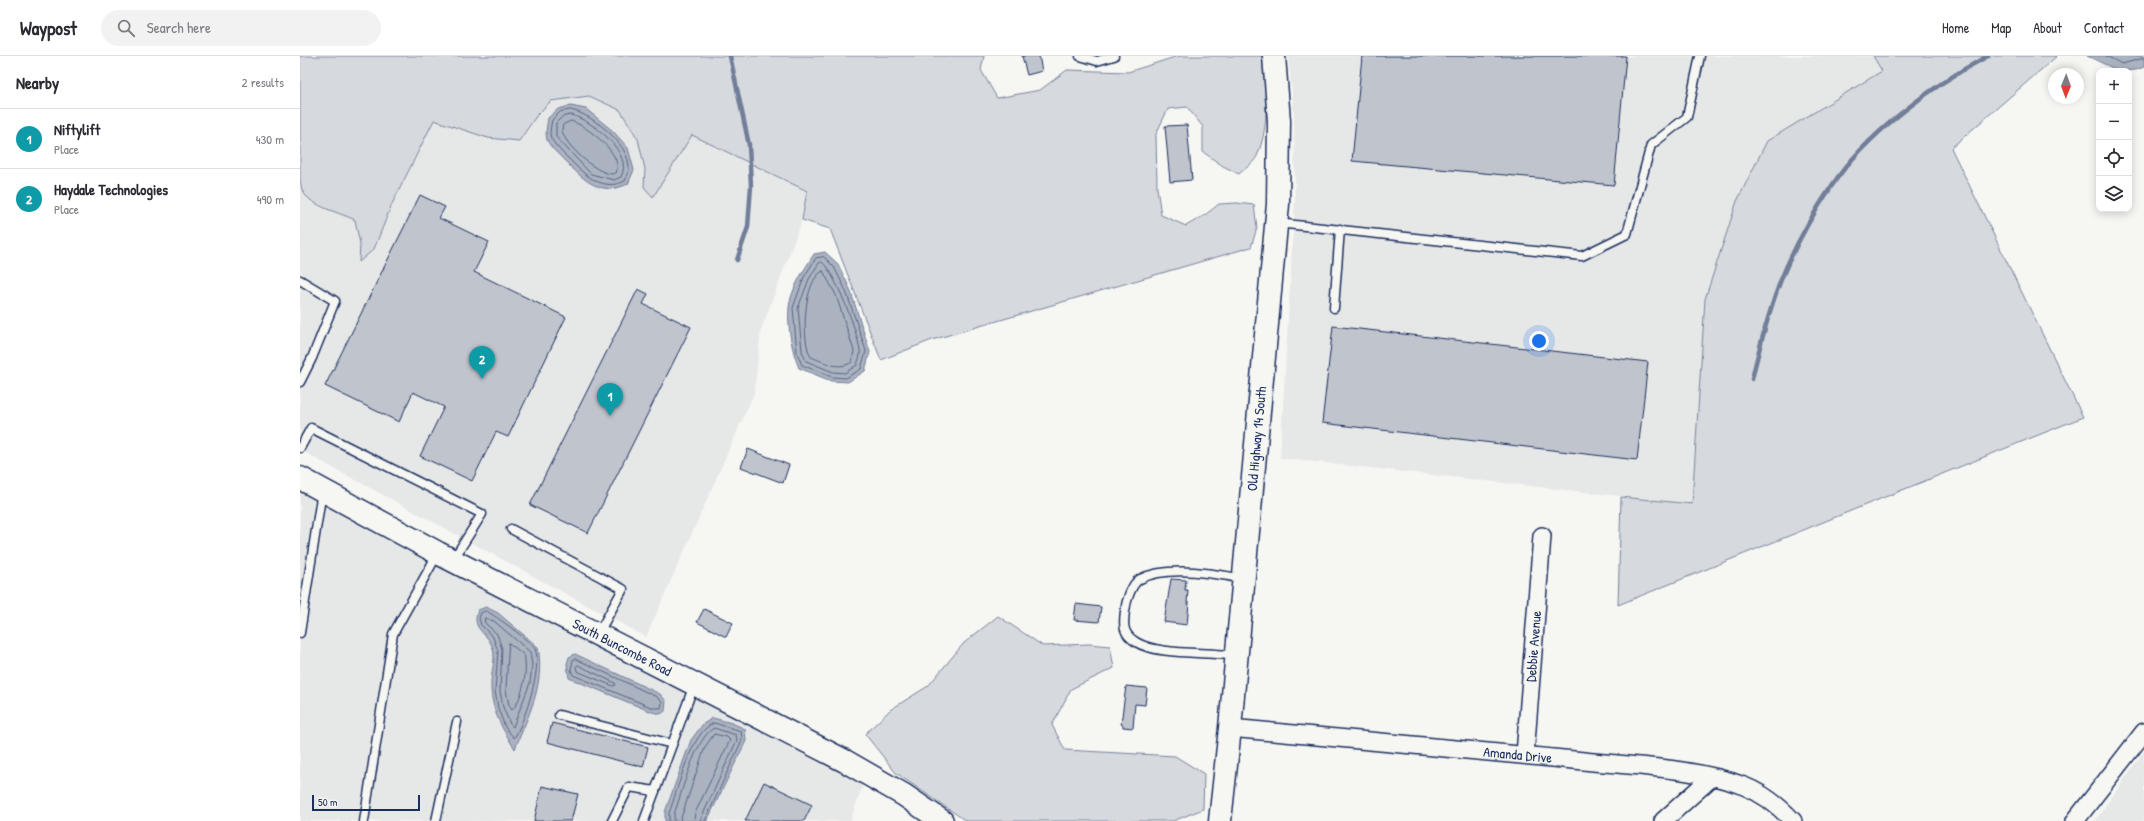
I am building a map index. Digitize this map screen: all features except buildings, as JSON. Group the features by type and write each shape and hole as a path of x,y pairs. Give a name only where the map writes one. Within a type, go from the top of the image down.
{"street":[{"name":"Old Highway 14 South","path":"1220,821 1237,656 1276,223 1280,128 1274,56"},
{"name":"South Buncombe Road","path":"300,478 446,556 845,760 904,795 942,821"},
{"name":"Debbie Avenue","path":"1525,755 1542,536"},
{"name":"Amanda Drive","path":"1230,728 1525,755 1662,769 1712,777 1744,786 1777,806 1793,821"},
{"path":"2075,821 2142,739"},
{"path":"1663,821 1712,777"}],"lane":[{"path":"1080,56 1096,61 1114,56"},
{"path":"1276,223 1582,256 1627,234 1651,145 1687,117 1700,56"},
{"path":"1334,308 1340,229"},
{"path":"300,280 335,301 312,358 300,382"},
{"path":"300,448 310,428 482,514 446,556 393,634 364,821"},
{"path":"300,633 322,490"},
{"path":"511,530 624,589 598,634"},
{"path":"1237,656 1220,653 1163,650 1138,643 1126,634 1123,624 1125,608 1132,590 1140,579 1179,571 1243,580"},
{"path":"644,821 695,684"},
{"path":"559,715 672,744"},
{"path":"436,821 457,722"},
{"path":"612,821 629,787 655,791"}],"shaded area":[{"path":"300,56 984,56 981,70 997,98 1040,90 1067,70 1128,72 1178,56 1262,56 1266,94 1266,120 1264,132 1256,159 1239,174 1223,166 1203,152 1203,127 1187,107 1168,109 1156,134 1157,188 1161,215 1186,226 1205,215 1219,204 1237,203 1254,205 1257,228 1251,247 932,340 881,360 830,229 802,220 807,191 692,135 653,197 644,187 645,169 638,139 620,110 589,96 551,101 537,115 519,141 488,138 434,120 392,204 374,249 359,262 360,244 355,220 326,209 313,202 307,197 302,189 300,179"},
{"path":"1288,56 1873,56 1882,71 1767,141 1699,412 1692,504 1280,458 1295,200 1294,112"},
{"path":"1873,56 2057,56 1951,148 2083,417 1618,605 1621,497 1692,504 1705,299 1737,201 1767,141 1882,71"},
{"path":"589,96 620,110 638,139 645,169 644,186 653,196 692,134 807,192 802,220 761,330 754,393 646,637 300,450 300,179 303,192 320,207 339,212 355,220 360,244 359,262 374,249 392,204 434,120 488,138 519,141 537,115 551,101"},
{"path":"300,491 864,782 850,821 300,821"},
{"path":"998,616 1043,646 1089,644 1110,646 1114,668 1071,689 1052,725 1065,750 1175,756 1204,774 1203,809 1173,821 966,821 896,773 865,734 890,710 928,686 964,643"},
{"path":"2144,751 2144,821 2095,821"}],"water":[{"path":"2087,56 2144,56 2144,67 2132,70 2132,68 2113,68"},
{"path":"571,106 586,109 613,131 628,148 634,170 628,184 618,188 609,189 593,184 579,174 557,154 550,145 546,135 548,118 558,109"},
{"path":"825,252 838,264 850,289 870,352 865,371 848,382 831,381 799,368 791,339 789,307 792,293 814,254"},
{"path":"486,607 498,613 538,647 540,661 537,687 530,711 515,749 501,726 492,701 491,683 494,653 491,643 478,627 476,622 478,610"},
{"path":"575,654 660,694 666,701 665,711 661,714 652,712 569,678 567,664 569,657"},
{"path":"713,718 732,723 745,729 746,741 707,821 665,821 665,812 691,740 703,724"}],"waterway":[{"path":"730,56 749,145 751,186 748,227 737,260"},
{"path":"1752,379 1765,328 1782,277 1804,231 1831,187 1862,149 1902,112 1945,81 1988,56"}],"place":[{"name":"Haydale Technologies","path":"482,379"},
{"name":"Niftylift","path":"610,416"}]}
